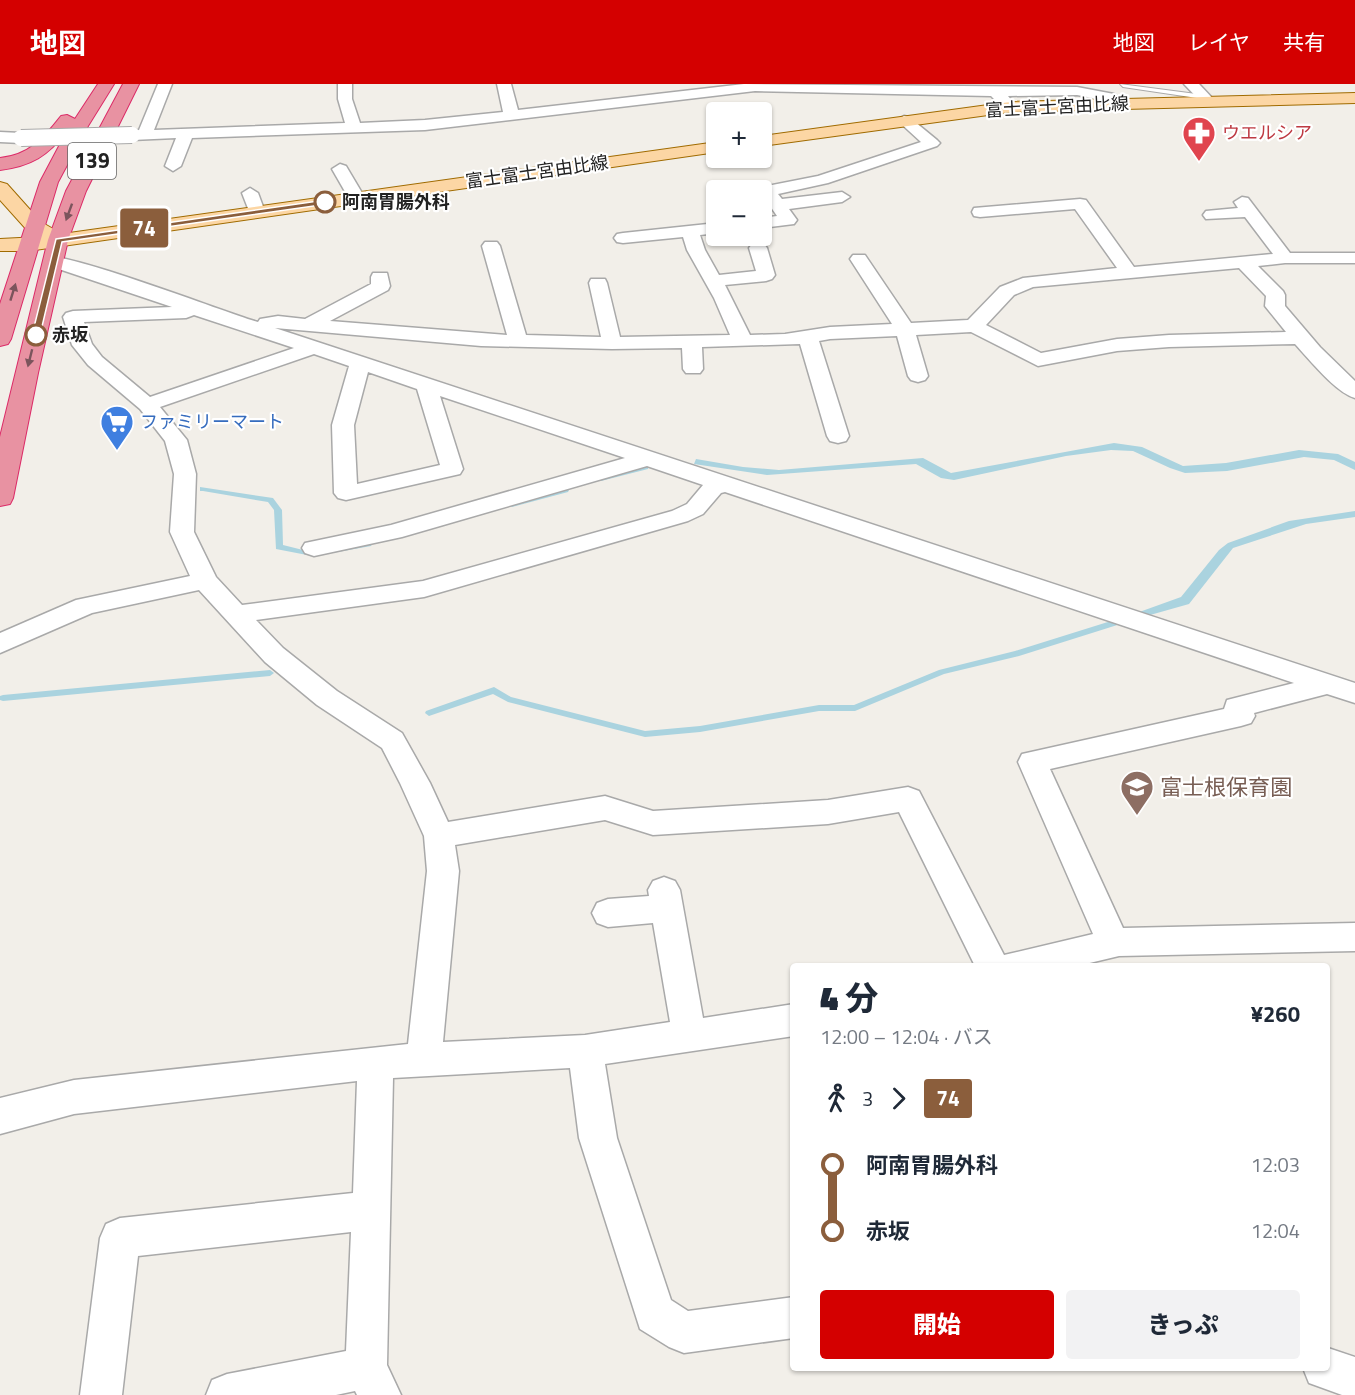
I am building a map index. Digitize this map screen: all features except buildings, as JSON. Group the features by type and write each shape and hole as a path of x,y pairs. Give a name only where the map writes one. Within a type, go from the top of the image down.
{"highway":[{"path":"0,164 28,160 46,147 94,84"},
{"name":"139","path":"0,339 49,182 106,84"},
{"name":"139","path":"0,498 26,373 56,251 76,191 131,84"}],"main road":[{"name":"富士富士宮由比線","path":"772,140 1010,107 1206,99 1355,98"},
{"name":"富士富士宮由比線","path":"0,245 31,235 56,251 257,212 706,149"},
{"path":"3,202 31,235"}],"street":[{"path":"138,138 165,84"},
{"path":"345,84 345,99 354,127"},
{"path":"504,84 511,113"},
{"path":"1191,84 1206,99"},
{"path":"0,137 138,138 186,132 425,125 680,89 769,86 937,88 994,92 1072,91 1114,99 1120,103"},
{"path":"994,92 1001,96 1010,107"},
{"path":"772,222 788,220 768,191 822,180 932,143 904,120"},
{"path":"173,166 186,132"},
{"path":"340,169 357,198"},
{"path":"250,193 257,212"},
{"path":"778,205 842,197"},
{"path":"980,212 1080,204 1129,272"},
{"path":"1212,215 1246,207 1285,258"},
{"path":"623,238 706,229"},
{"path":"690,231 696,250 723,298 743,341"},
{"path":"491,246 518,340"},
{"path":"712,281 766,275 758,248"},
{"path":"56,251 82,269 198,311 729,484 1355,693"},
{"path":"974,326 1007,291 1030,282 1285,258 1355,258"},
{"path":"859,259 905,329 918,376"},
{"path":"1245,263 1275,295 1275,306 1300,338 1332,372 1355,392"},
{"path":"307,325 381,286 380,277"},
{"path":"598,283 612,343"},
{"path":"198,311 73,317 82,345 95,361 147,405 176,440 185,474 182,532 205,581 274,655 327,698 392,741 415,783 439,836 443,871 424,1060"},
{"path":"249,326 278,322 481,340 612,343 743,341 974,326 1038,360 1117,345 1169,341 1300,338"},
{"path":"808,336 838,436"},
{"path":"692,341 693,369"},
{"path":"147,405 312,348"},
{"path":"360,363 343,425 346,493 408,481 452,469 426,385"},
{"path":"314,548 394,532 647,459"},
{"path":"236,615 424,589 680,516 695,509 713,488 729,484"},
{"path":"0,644 85,606 205,581"},
{"path":"1114,944 1032,762 1241,716 1237,707 1328,684"},
{"path":"439,836 605,808 652,823 828,812 908,799 990,963"},
{"path":"608,913 665,899 689,1035"},
{"path":"1028,963 1114,944 1267,953 1355,937"},
{"path":"0,1116 74,1097 376,1062 585,1051 790,1021"},
{"path":"585,1051 598,1138 655,1314 684,1332 790,1318"},
{"path":"227,1395 373,1381 369,1211 376,1062"},
{"path":"101,1395 120,1238 369,1211"},
{"path":"1330,1370 1355,1378"}],"lane":[{"path":"1123,85 1206,99"}],"water":[{"path":"1114,443 1142,447 1183,466 1226,463 1299,450 1338,454 1355,462 1355,470 1334,460 1304,457 1227,471 1185,473 1133,451 1111,450 1066,456 954,480 941,478 916,464 767,475 694,464 696,459 779,470 923,458 951,473"},
{"path":"1355,511 1355,517 1306,524 1233,548 1189,604 1143,617 1131,615 1181,597 1219,550 1228,543 1289,521"}],"waterway":[{"path":"601,479 645,467"},
{"path":"203,489 270,500 278,510 279,547 307,553 315,552"},
{"path":"512,505 565,490"},
{"path":"332,551 368,544"},
{"path":"429,713 494,690 508,699 645,734 700,729 819,708 855,708 942,672 1016,654 1127,619"},
{"path":"3,698 270,673"}],"bus line":[{"name":"74","path":"36,335 58,240 325,202"}],"place":[{"name":"ウエルシア","path":"1199,162"},
{"name":"阿南胃腸外科","path":"325,202"},
{"name":"赤坂","path":"36,335"},
{"name":"ファミリーマート","path":"117,451"},
{"name":"富士根保育園","path":"1137,816"}]}
